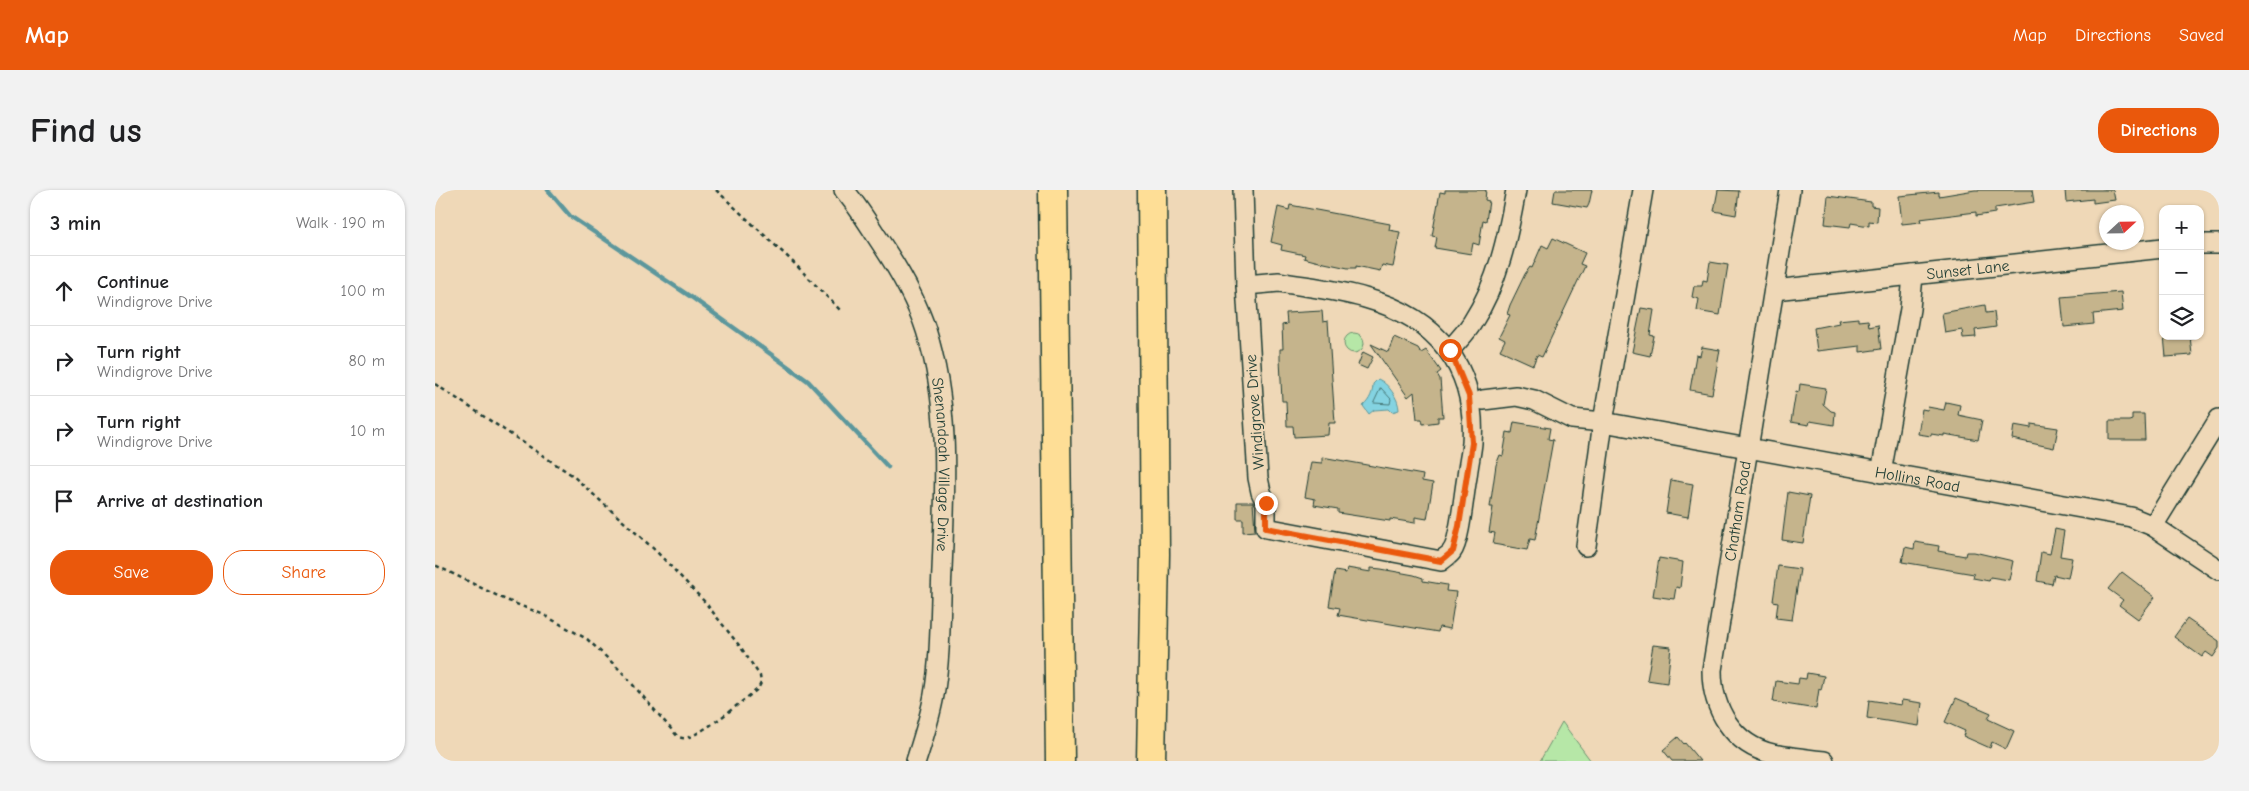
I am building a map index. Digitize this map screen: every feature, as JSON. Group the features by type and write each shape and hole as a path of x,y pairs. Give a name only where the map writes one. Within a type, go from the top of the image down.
{"highway":[{"path":"1053,190 1060,761"},
{"path":"1151,761 1155,554 1152,190"}],"street":[{"name":"Shenandoah Village Drive","path":"845,190 906,283 926,329 940,388 945,439 946,482 938,656 932,702 916,761"},
{"name":"Windigrove Drive","path":"1243,190 1246,285 1258,478 1266,503 1266,528 1441,561 1453,551 1459,526 1472,443 1469,396 1450,350 1411,317 1365,298 1279,282 1246,285"},
{"path":"1450,350 1472,323 1497,270 1507,242 1516,190"},
{"path":"1586,546 1603,422 1643,190"},
{"name":"Chatham Road","path":"1790,190 1712,670 1715,699 1721,714 1730,728 1742,739 1756,748 1773,754 1824,761"},
{"path":"2204,244 2219,244"},
{"name":"Sunset Lane","path":"1774,290 2159,248"},
{"path":"1881,473 1910,309 1913,275"},
{"name":"Hollins Road","path":"1483,400 1516,396 1534,400 1572,419 1603,422 2131,517 2153,526 2219,570"},
{"path":"2153,526 2219,418"}],"path":[{"path":"716,190 791,260 841,311"},
{"path":"435,384 572,475 656,551 704,601 742,649 760,676 761,683 758,689 704,728 690,737 678,737 621,671 587,640 542,614 506,600 435,565"}],"green space":[{"path":"1350,333 1358,333 1364,339 1364,347 1358,353 1350,353 1344,347 1344,339"},
{"path":"1562,722 1591,761 1540,761"}],"water":[{"path":"1378,379 1392,392 1399,410 1392,412 1389,409 1374,410 1369,414 1363,406 1371,396 1373,384"}],"building":[{"path":"1445,190 1486,190 1485,200 1489,201 1486,221 1483,220 1479,245 1473,243 1471,254 1435,248 1437,237 1432,236 1440,192 1445,193"},
{"path":"1555,190 1592,190 1587,208 1553,202"},
{"path":"1718,190 1739,191 1736,215 1714,211"},
{"path":"1975,190 2032,190 2034,202 1995,208 1995,213 1976,216 1976,212 1920,219 1921,222 1902,224 1899,196 1939,192 1939,196"},
{"path":"2065,190 2113,190 2115,200 2093,203 2093,199 2066,202"},
{"path":"1828,196 1871,202 1871,206 1878,207 1877,222 1869,221 1869,226 1851,223 1850,227 1825,224"},
{"path":"1290,205 1390,224 1389,230 1400,232 1393,267 1382,265 1380,271 1356,266 1356,268 1348,268 1315,261 1304,258 1305,255 1281,250 1282,245 1271,242 1278,207 1289,210"},
{"path":"1553,238 1585,253 1580,264 1585,266 1542,357 1537,355 1533,365 1500,350 1505,340 1499,337 1510,315 1507,314 1510,305 1525,274 1530,267 1532,268 1542,245 1548,248"},
{"path":"1710,262 1728,265 1720,315 1697,311 1699,299 1692,297 1694,286 1702,286 1703,280 1707,281"},
{"path":"2121,292 2123,311 2093,314 2094,324 2064,327 2061,297"},
{"path":"1985,305 1986,313 1994,312 1996,327 1975,330 1976,337 1963,338 1962,330 1945,333 1942,313"},
{"path":"1641,308 1654,310 1650,335 1654,336 1650,356 1632,352"},
{"path":"1322,311 1323,322 1328,321 1335,423 1329,423 1328,435 1294,437 1293,426 1287,426 1286,401 1282,401 1280,349 1283,349 1282,325 1287,324 1286,313"},
{"path":"1858,318 1858,321 1868,320 1869,327 1878,325 1881,349 1860,352 1860,346 1817,351 1814,328 1839,323 1838,320"},
{"path":"1394,337 1418,348 1421,353 1426,350 1441,371 1437,374 1440,379 1443,417 1438,417 1438,422 1423,424 1422,419 1417,419 1414,392 1408,397 1371,344 1388,352"},
{"path":"2164,340 2190,340 2192,355 2166,357"},
{"path":"1702,347 1720,350 1712,394 1690,390 1696,355 1700,356"},
{"path":"1363,352 1373,357 1367,369 1358,365"},
{"path":"1800,384 1826,388 1823,404 1835,412 1834,425 1810,421 1809,425 1791,422 1796,391 1799,392"},
{"path":"1946,402 1960,405 1958,415 1982,420 1978,440 1944,434 1944,436 1931,434 1931,436 1918,434 1922,409 1927,410 1928,407 1944,410"},
{"path":"2132,414 2144,414 2145,440 2109,440 2109,421 2129,421 2132,420"},
{"path":"1514,422 1550,428 1548,439 1553,440 1535,540 1530,539 1527,550 1493,544 1495,533 1489,532 1493,507 1490,507 1496,465 1500,455 1503,456 1507,432 1512,433"},
{"path":"2031,424 2058,428 2054,448 2012,439 2014,425 2031,428"},
{"path":"1322,457 1423,475 1422,481 1433,483 1427,519 1415,517 1415,523 1390,519 1390,521 1338,513 1338,509 1314,505 1315,499 1305,497 1311,462 1322,463"},
{"path":"1671,480 1693,484 1688,517 1666,513"},
{"path":"1788,492 1810,496 1803,543 1782,540"},
{"path":"1237,502 1253,502 1255,531 1243,532 1243,519 1237,519"},
{"path":"2055,529 2064,531 2060,556 2072,558 2068,578 2054,575 2052,584 2037,581 2041,552 2050,554"},
{"path":"1915,542 1939,546 1938,551 1965,556 1966,552 1974,552 2013,561 2009,580 1990,577 1989,581 1973,578 1974,574 1902,562 1905,547 1914,549"},
{"path":"1659,558 1683,562 1680,588 1676,587 1674,599 1653,596"},
{"path":"1778,566 1800,569 1792,620 1776,618 1778,602 1773,601"},
{"path":"1347,568 1371,572 1371,568 1381,569 1414,575 1423,578 1423,581 1447,585 1446,591 1456,592 1450,629 1439,627 1438,632 1338,615 1340,608 1329,606 1335,571 1346,573"},
{"path":"2122,572 2155,597 2138,619 2119,605 2123,600 2108,589"},
{"path":"2187,619 2219,641 2219,648 2213,657 2206,652 2202,657 2174,637"},
{"path":"1653,645 1671,647 1667,683 1647,680"},
{"path":"1807,673 1824,676 1821,690 1819,689 1816,709 1773,702 1776,681 1798,684 1799,678 1806,679"},
{"path":"1956,698 1991,713 1988,719 2014,731 2006,749 1992,742 1990,748 1963,736 1965,731 1945,722"},
{"path":"1869,700 1901,705 1902,700 1922,703 1919,726 1867,718"},
{"path":"1678,737 1700,761 1672,761 1663,750"}],"waterway":[{"path":"548,190 570,216 694,299 808,381 888,467"}],"route":[{"path":"1266,503 1266,528 1441,561 1453,551 1459,526 1472,443 1469,396 1461,372 1450,350"}]}
